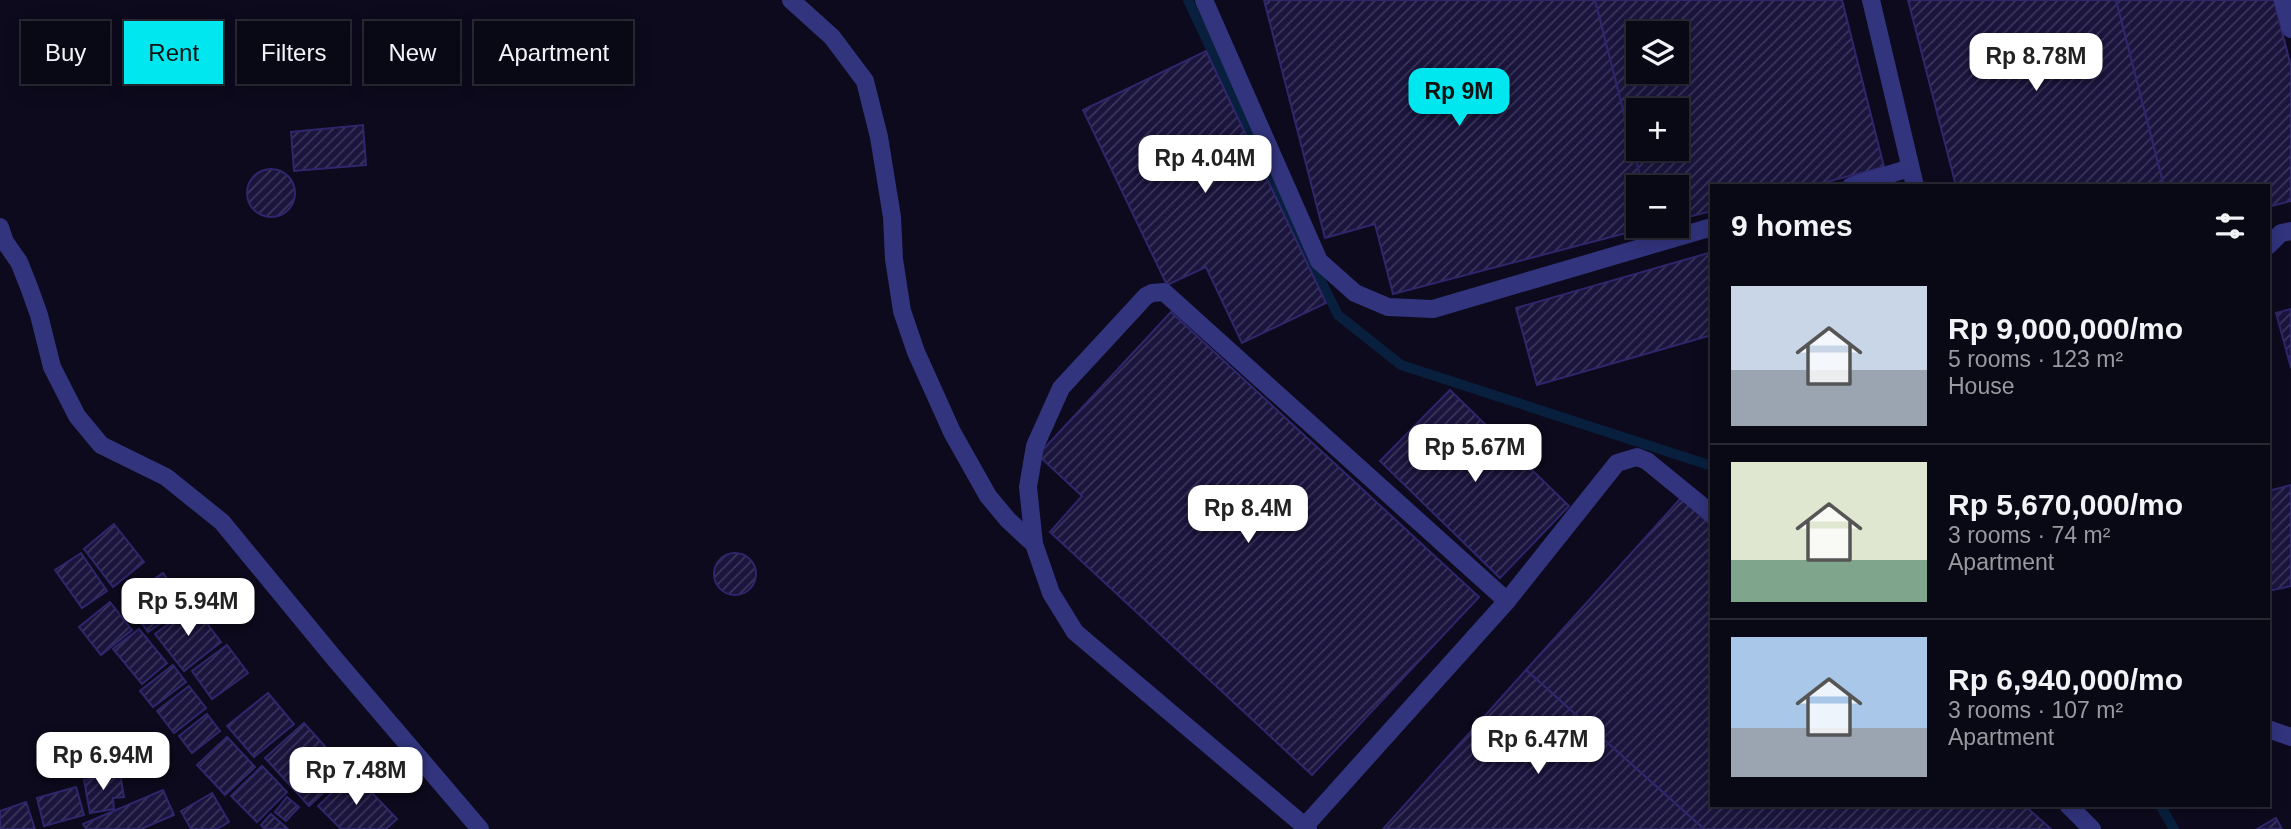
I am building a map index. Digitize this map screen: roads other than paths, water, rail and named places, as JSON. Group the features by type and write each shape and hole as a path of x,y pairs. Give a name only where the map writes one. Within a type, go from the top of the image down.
{"street":[{"path":"791,0 832,37 865,81 892,216 894,259 902,311 916,352 952,432 988,496 1008,520 1034,544"},
{"path":"1204,0 1319,261 1355,293 1388,307 1433,309 1710,228"},
{"path":"1865,184 1912,177 1871,0"},
{"path":"2283,0 2291,29"},
{"path":"0,227 29,287 52,367 77,416 101,445 166,478 222,522 480,829"},
{"path":"2270,244 2281,233 2291,231"},
{"path":"1507,601 1164,292 1157,291 1146,296 1061,388 1035,446 1028,487 1034,544 1051,593 1075,632 1307,828 1507,601 1617,463 1637,457 1647,461 1710,512"},
{"path":"2270,730 2291,737"},
{"path":"2070,807 2092,829"}],"waterway":[{"path":"1188,0 1338,315 1401,365 1710,465"},
{"path":"2161,807 2174,829"}]}
